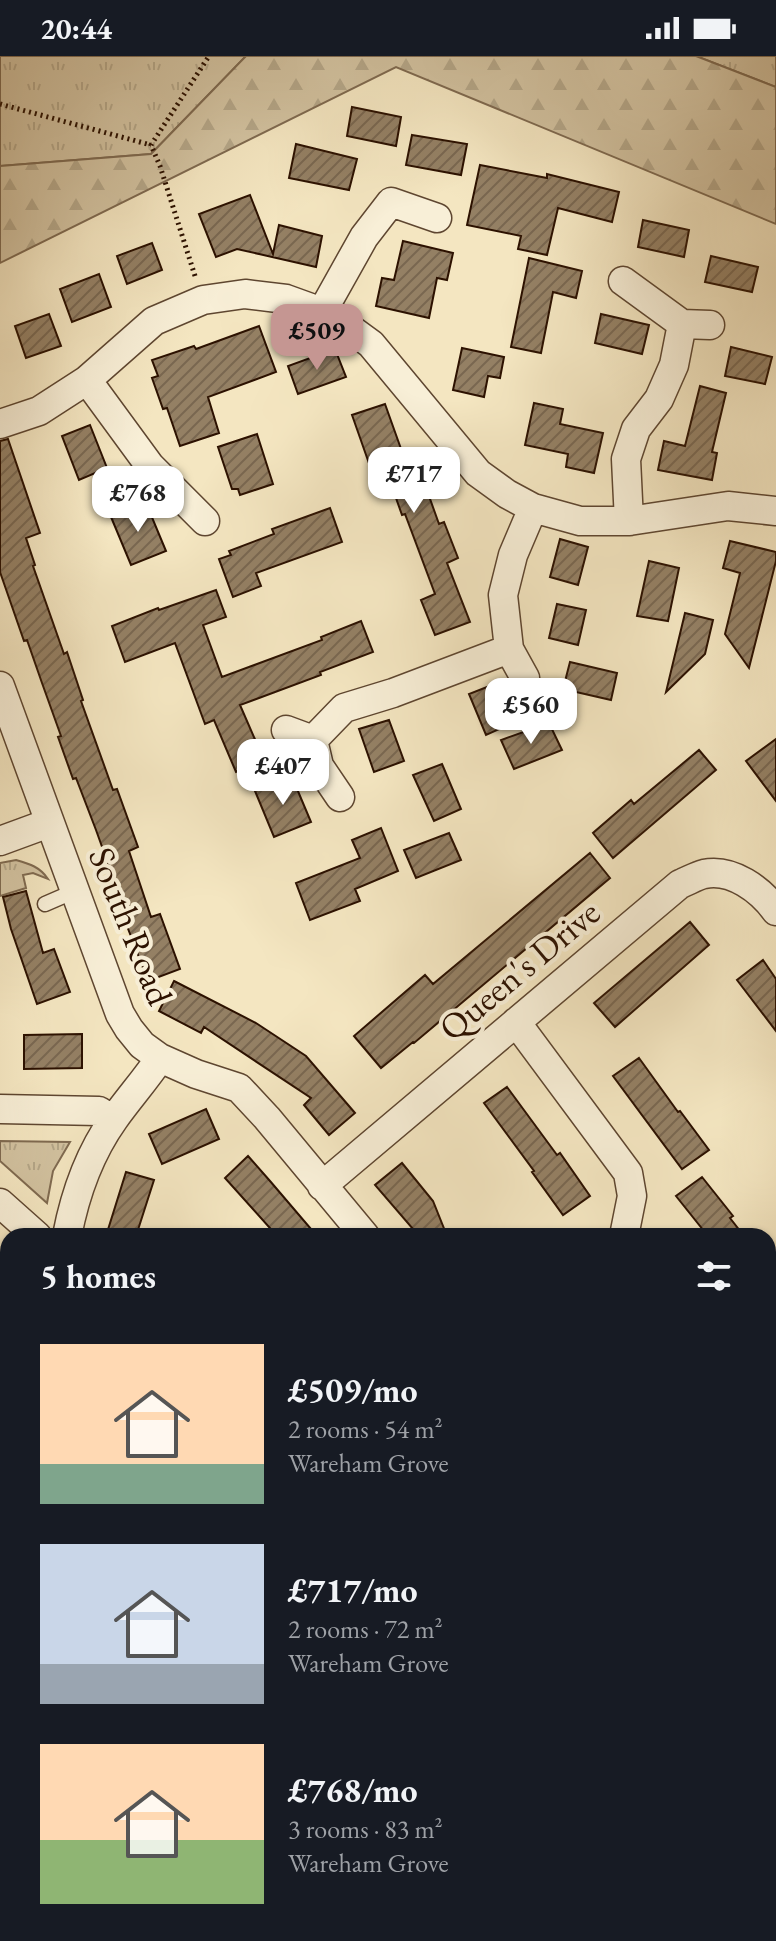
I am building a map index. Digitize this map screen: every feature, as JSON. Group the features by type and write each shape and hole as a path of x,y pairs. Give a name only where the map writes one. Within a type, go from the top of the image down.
{"street":[{"path":"322,312 364,237 391,202 437,218"},
{"path":"623,281 696,325 659,399 636,429 626,459 629,521"},
{"path":"0,424 39,411 87,380 154,321 203,300 245,294 286,299 322,312 371,344 478,473 533,508 580,521 629,521 728,506 776,511"},
{"path":"87,380 150,466 205,521"},
{"path":"525,678 509,649 503,595 513,555 533,508"},
{"path":"313,740 344,708 509,649"},
{"name":"South Road","path":"0,686 120,1014 129,1029 142,1045 160,1058 239,1088 358,1228"},
{"path":"286,730 313,740"},
{"path":"313,740 319,766 340,797"},
{"path":"0,841 49,823"},
{"name":"Queen's Drive","path":"322,1186 680,884 706,873 730,876 747,882 776,911"},
{"path":"516,1022 628,1173 632,1196 626,1228"},
{"path":"69,1228 89,1160 113,1120 160,1058"},
{"path":"0,1109 99,1111 113,1120"},
{"path":"0,1203 28,1228"}],"lane":[{"path":"45,904 75,891"}],"path":[{"path":"151,145 209,56"},
{"path":"0,104 151,145"},
{"path":"151,145 203,300"}],"green space":[{"path":"0,56 246,56 151,154 0,166"},
{"path":"246,56 696,56 776,87 776,224 396,67 0,263 0,166 151,154"},
{"path":"696,56 776,56 776,87"},
{"path":"16,860 34,866 48,879 33,873 23,875 26,888 0,896 0,863"},
{"path":"0,1141 70,1142 53,1171 47,1203 0,1161"}],"building":[{"path":"352,107 401,117 396,146 347,136"},
{"path":"412,135 467,144 461,175 406,165"},
{"path":"296,144 357,159 349,190 289,178"},
{"path":"480,165 547,178 547,174 619,192 612,222 558,208 547,255 518,249 521,236 467,225"},
{"path":"250,195 273,254 279,225 322,236 316,267 237,249 216,257 199,214"},
{"path":"643,220 689,230 684,257 638,247"},
{"path":"403,241 453,253 447,280 437,278 429,318 376,306 382,278 394,280"},
{"path":"152,243 162,270 127,284 117,256"},
{"path":"711,256 758,267 752,292 705,282"},
{"path":"529,258 582,271 576,298 553,292 541,353 511,347"},
{"path":"99,274 111,307 72,322 60,289"},
{"path":"49,314 61,346 26,358 15,326"},
{"path":"601,314 649,325 642,354 595,343"},
{"path":"259,326 276,372 208,397 219,433 180,446 167,408 163,409 152,378 158,376 152,360 194,346 196,349"},
{"path":"731,347 772,357 765,384 725,376"},
{"path":"462,348 504,357 500,378 488,376 484,397 453,390"},
{"path":"335,349 346,377 298,394 288,366"},
{"path":"700,386 726,393 712,452 717,453 712,480 658,470 664,441 685,446"},
{"path":"534,403 563,409 560,424 603,433 594,473 566,467 568,454 525,445"},
{"path":"385,404 405,460 415,457 439,524 444,522 458,558 447,563 470,622 435,635 421,600 435,594 405,514 402,515 391,484 378,489 352,415"},
{"path":"90,425 107,468 79,480 62,436"},
{"path":"257,434 273,484 240,495 238,489 232,489 218,447"},
{"path":"8,439 40,533 26,538 33,566 64,654 67,652 113,790 117,789 138,847 129,851 151,917 160,914 180,969 148,981 96,830 76,778 73,779 58,737 61,736 0,572 0,441"},
{"path":"146,503 166,551 131,565 111,517"},
{"path":"330,508 342,542 256,573 261,586 233,597 219,559 231,555 229,551 274,534 272,529"},
{"path":"560,539 588,547 578,585 550,577"},
{"path":"730,541 776,552 749,668 725,634 740,573 723,568"},
{"path":"649,561 679,568 668,621 637,616"},
{"path":"216,590 226,617 203,625 222,677 322,640 321,637 361,621 373,652 240,705 264,760 236,772 214,720 205,724 175,643 125,662 112,626"},
{"path":"557,604 586,610 578,645 549,638"},
{"path":"685,613 713,620 705,654 666,692"},
{"path":"570,662 617,673 611,700 563,689"},
{"path":"497,683 515,722 486,735 469,694"},
{"path":"389,720 404,761 374,772 359,729"},
{"path":"549,723 562,750 514,769 501,740"},
{"path":"776,739 776,801 746,761"},
{"path":"699,750 716,770 613,858 593,833 631,800 634,804"},
{"path":"442,764 461,809 434,821 413,775"},
{"path":"292,777 311,822 274,837 255,791"},
{"path":"381,828 398,871 355,889 360,901 310,920 296,883 360,858 352,840"},
{"path":"449,833 461,860 416,878 404,850"},
{"path":"590,853 610,878 381,1068 354,1036 425,975 433,984"},
{"path":"26,891 43,953 54,949 70,992 37,1004 3,897"},
{"path":"690,922 709,945 615,1027 594,1003"},
{"path":"763,960 776,979 776,1031 737,980"},
{"path":"174,981 256,1023 306,1056 355,1113 329,1135 304,1105 311,1098 204,1027 201,1033 159,1011"},
{"path":"82,1034 82,1068 24,1069 24,1035"},
{"path":"639,1058 709,1150 682,1169 613,1076"},
{"path":"507,1087 590,1196 563,1215 484,1103"},
{"path":"206,1109 219,1139 162,1164 149,1134"},
{"path":"248,1156 310,1228 270,1228 225,1178"},
{"path":"402,1163 433,1201 444,1228 412,1228 375,1185"},
{"path":"126,1172 154,1180 139,1228 108,1228"},
{"path":"702,1177 733,1216 730,1218 738,1228 702,1228 676,1196"}]}
